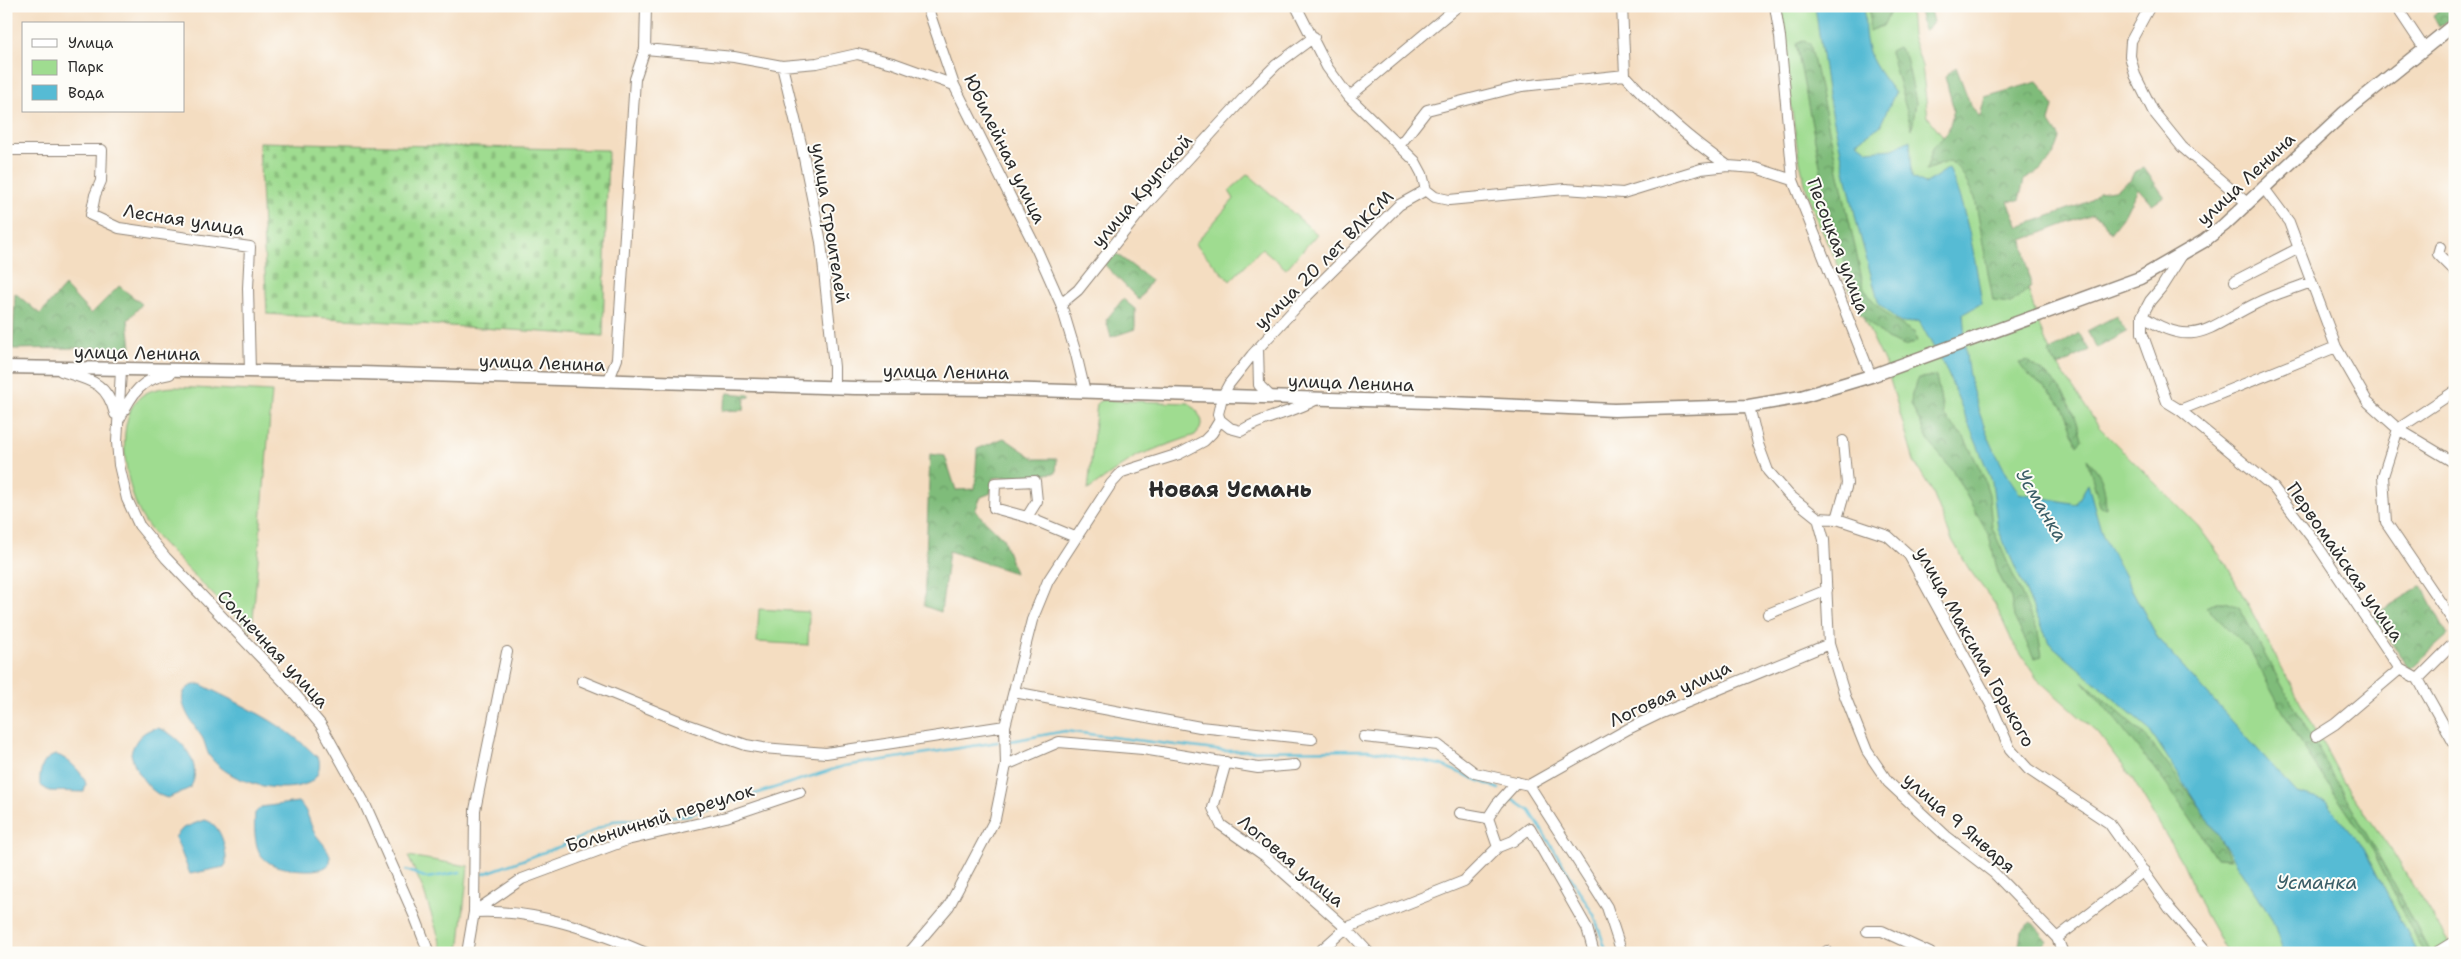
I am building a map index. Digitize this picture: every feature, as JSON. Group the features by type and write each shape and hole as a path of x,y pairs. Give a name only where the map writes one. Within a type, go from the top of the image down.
{"main road":[{"name":"улица Ленина","path":"6,368 360,374 608,382 1085,392 1614,410 1749,406 1801,397 1876,374 2140,278 2210,236 2344,113 2455,24"}],"street":[{"path":"608,382 617,359 635,79 644,49 646,6"},
{"name":"Юбилейная улица","path":"927,6 954,85 1037,250 1061,304"},
{"path":"1296,6 1314,37 1327,67 1349,97 1415,161 1422,174 1426,190 1435,197 1449,200 1565,189 1623,192 1701,169 1728,166 1756,168 1794,182"},
{"path":"1349,97 1457,6"},
{"path":"1622,6 1625,75 1656,110 1691,141 1728,166"},
{"name":"Песоцкая улица","path":"1775,6 1780,38 1794,182 1876,374"},
{"path":"2150,6 2131,41 2130,56 2140,84 2153,111 2182,147 2248,203"},
{"path":"2396,6 2424,48"},
{"name":"улица Крупской","path":"1061,304 1078,290 1144,207 1253,88 1276,65 1314,37"},
{"path":"644,49 734,57 782,66 817,63 857,54 893,63 954,85"},
{"name":"улица Строителей","path":"782,66 802,148 820,242 834,367 834,387"},
{"path":"1399,146 1427,110 1522,86 1625,75"},
{"name":"Лесная улица","path":"6,150 102,150 101,181 94,195 91,216 119,228 250,247 248,288 250,372"},
{"path":"2264,187 2289,222 2336,346 2367,401 2398,429 2455,463"},
{"name":"улица 20 лет ВЛКСМ","path":"1222,397 1229,384 1258,348 1302,301 1399,205 1426,190"},
{"path":"2440,247 2438,254 2455,270"},
{"path":"2235,281 2298,248"},
{"path":"2182,254 2142,316 2161,329 2174,334 2197,334 2259,302 2311,282"},
{"path":"1061,304 1085,392"},
{"name":"Первомайская улица","path":"2142,316 2142,333 2167,402 2180,410 2273,487 2315,542 2400,669 2418,679"},
{"path":"2180,410 2336,346"},
{"path":"1258,348 1259,385 1272,398"},
{"path":"55,369 96,382 111,398 118,423"},
{"name":"Солнечная улица","path":"121,370 117,442 122,480 127,499 139,525 166,558 288,686 321,725 364,802 429,953"},
{"path":"118,423 129,400 138,389 154,376 184,372"},
{"path":"2455,391 2447,394 2398,429 2383,476 2386,522 2455,624"},
{"path":"1222,397 1218,414 1220,420 1230,428 1241,431 1253,423 1302,408 1318,399"},
{"path":"1749,406 1758,444 1768,470 1789,495 1818,518"},
{"path":"916,950 949,906 995,819 1006,765 1005,726 1032,620 1048,581 1075,537 1122,472 1179,454 1204,441 1212,433 1220,420"},
{"path":"1837,519 1847,484 1843,441"},
{"path":"1027,517 1037,501 1035,481 995,483 994,508 1027,517 1075,537"},
{"name":"улица Максима Горького","path":"1818,518 1837,519 1888,536 1909,555 1990,703 2010,749 2028,770 2110,823 2170,909 2208,953"},
{"name":"улица 9 Января","path":"1818,518 1824,540 1829,644 1845,696 1867,751 1888,782 1946,836 1994,874 2057,938 2063,953"},
{"path":"1768,614 1826,590"},
{"path":"2455,642 2418,679 2455,745"},
{"name":"Логовая улица","path":"1529,784 1651,718 1829,644"},
{"path":"468,953 474,912 475,810 507,652"},
{"path":"2316,736 2335,724 2400,669"},
{"path":"582,680 690,725 763,748 826,753 1005,726"},
{"path":"1014,692 1200,727 1312,739"},
{"path":"1364,737 1438,745 1474,773 1529,784 1607,908 1622,953"},
{"path":"1006,765 1060,742 1143,749 1258,768 1295,765"},
{"name":"Логовая улица","path":"1226,762 1213,808 1221,824 1265,856 1346,928 1369,953"},
{"path":"1488,818 1497,804 1517,782"},
{"name":"Больничный переулок","path":"474,912 529,876 627,840 726,817 800,792"},
{"path":"1460,813 1488,818"},
{"path":"1488,818 1498,847"},
{"name":"Логовая улица","path":"1318,953 1346,928 1464,881 1498,847 1513,841 1530,828 1586,928 1594,953"},
{"path":"2057,938 2144,871"},
{"path":"474,912 502,910 585,928 646,953"},
{"path":"1867,930 1882,931 1930,953"},
{"path":"2437,952 2455,941"}],"green space":[{"path":"1777,6 1910,6 1912,35 1922,66 1928,117 1955,152 2020,263 2040,328 2053,358 2099,427 2198,526 2226,564 2344,783 2394,854 2455,953 2227,953 2205,914 2183,864 2132,778 2098,733 2037,679 2012,641 1995,604 1969,569 1951,538 1932,491 1914,461 1886,366 1816,218 1806,188 1798,153"},
{"path":"1870,6 1893,6 1883,26 1869,31"},
{"path":"1918,6 1929,6 1933,22 1924,32"},
{"path":"2447,6 2455,6 2455,16 2439,27 2433,16"},
{"path":"1803,41 1810,43 1864,288 1886,314 1915,333 1917,342 1904,346 1887,339 1860,314 1828,206 1796,44"},
{"path":"1898,47 1906,57 1916,102 1912,130 1890,51"},
{"path":"1956,67 1971,106 1980,117 1985,97 2037,82 2053,106 2049,121 2060,138 2054,153 2043,168 2024,180 2019,200 2008,201 2019,227 2088,202 2098,192 2115,190 2130,181 2134,172 2144,168 2164,196 2152,204 2138,188 2125,214 2110,233 2103,220 2092,214 2023,240 2031,287 2011,303 1993,301 1975,198 1960,170 1950,161 1926,170 1933,148 1948,132 1954,110 1945,77"},
{"path":"259,142 608,150 603,336 267,314"},
{"path":"1248,174 1317,234 1286,269 1262,248 1230,281 1195,244 1234,199 1229,191"},
{"path":"1115,253 1151,280 1139,300 1104,264"},
{"path":"65,286 91,314 119,286 142,304 128,320 131,347 13,349 15,293 40,314"},
{"path":"1123,299 1135,309 1135,329 1111,337 1106,320"},
{"path":"2116,316 2127,332 2097,348 2087,331"},
{"path":"2079,333 2089,350 2058,367 2048,353"},
{"path":"2027,361 2057,385 2070,404 2082,440 2077,445 2064,411 2054,396 2027,374 2019,363"},
{"path":"1936,376 1944,416 1964,437 1982,473 1989,494 1992,527 2038,632 2042,656 2034,658 2014,617 2011,598 1998,573 1989,536 1953,471 1930,443 1911,404 1912,393 1919,378"},
{"path":"174,387 272,392 252,631 217,599 158,539 145,522 133,495 128,478 124,442 130,410 138,399 146,393"},
{"path":"728,393 750,395 750,397 745,398 744,410 721,411"},
{"path":"1102,400 1189,403 1197,411 1202,421 1200,429 1195,435 1136,456 1088,490 1097,403"},
{"path":"1004,438 1035,459 1057,459 1056,473 993,478 991,493 981,497 975,511 1003,538 1015,573 949,551 941,612 924,606 930,454 945,456 956,490 975,489 977,449"},
{"path":"2087,459 2100,475 2105,493 2106,508 2100,506"},
{"path":"2422,586 2448,635 2410,669 2372,616"},
{"path":"2216,602 2226,602 2239,607 2384,866 2430,953 2423,953 2372,849 2298,739 2250,650 2206,607"},
{"path":"759,609 809,612 808,645 757,642"},
{"path":"2083,681 2145,735 2212,823 2230,859 2216,858 2186,812 2153,767"},
{"path":"408,856 468,866 459,953 444,953 423,889"},
{"path":"2032,922 2048,941 2032,953 2018,953 2021,931"}],"water":[{"name":"Усманка","path":"1815,6 1865,6 1865,33 1870,53 1879,71 1895,93 1880,126 1857,142 1868,151 1893,149 1910,140 1912,178 1925,184 1949,168 1970,234 1982,303 1963,314 1968,372 1983,424 2003,467 2019,493 2076,504 2088,484 2102,534 2159,640 2297,793 2326,801 2364,849 2417,953 2284,953 2272,919 2149,729 2049,643 1998,529 1992,481 1946,369 1919,321 1901,323 1879,304 1858,228 1827,90"},
{"path":"200,684 263,716 306,746 319,759 319,771 313,780 295,787 269,787 242,780 219,766 209,756 202,737 184,707 184,692 190,687"},
{"path":"158,728 182,744 188,752 194,770 194,779 190,788 168,798 161,796 149,787 139,773 131,753 135,743 144,733"},
{"path":"57,755 79,771 86,784 84,792 49,791 40,785 42,766 52,756"},
{"path":"298,802 304,808 314,832 329,854 330,862 322,869 306,870 276,866 265,860 257,846 255,813 261,807"},
{"path":"204,820 210,822 219,831 224,844 226,864 224,867 190,874 175,837 183,828"}],"waterway":[{"path":"1011,741 1065,731 1223,751 1368,750 1441,765 1499,789"},
{"path":"483,874 567,844 613,821 688,815 844,766 998,742"},
{"path":"1509,797 1530,811 1594,915 1607,953"},
{"path":"406,870 427,878 460,872"}],"district":[{"name":"Новая Усмань","path":"1230,489"}]}
